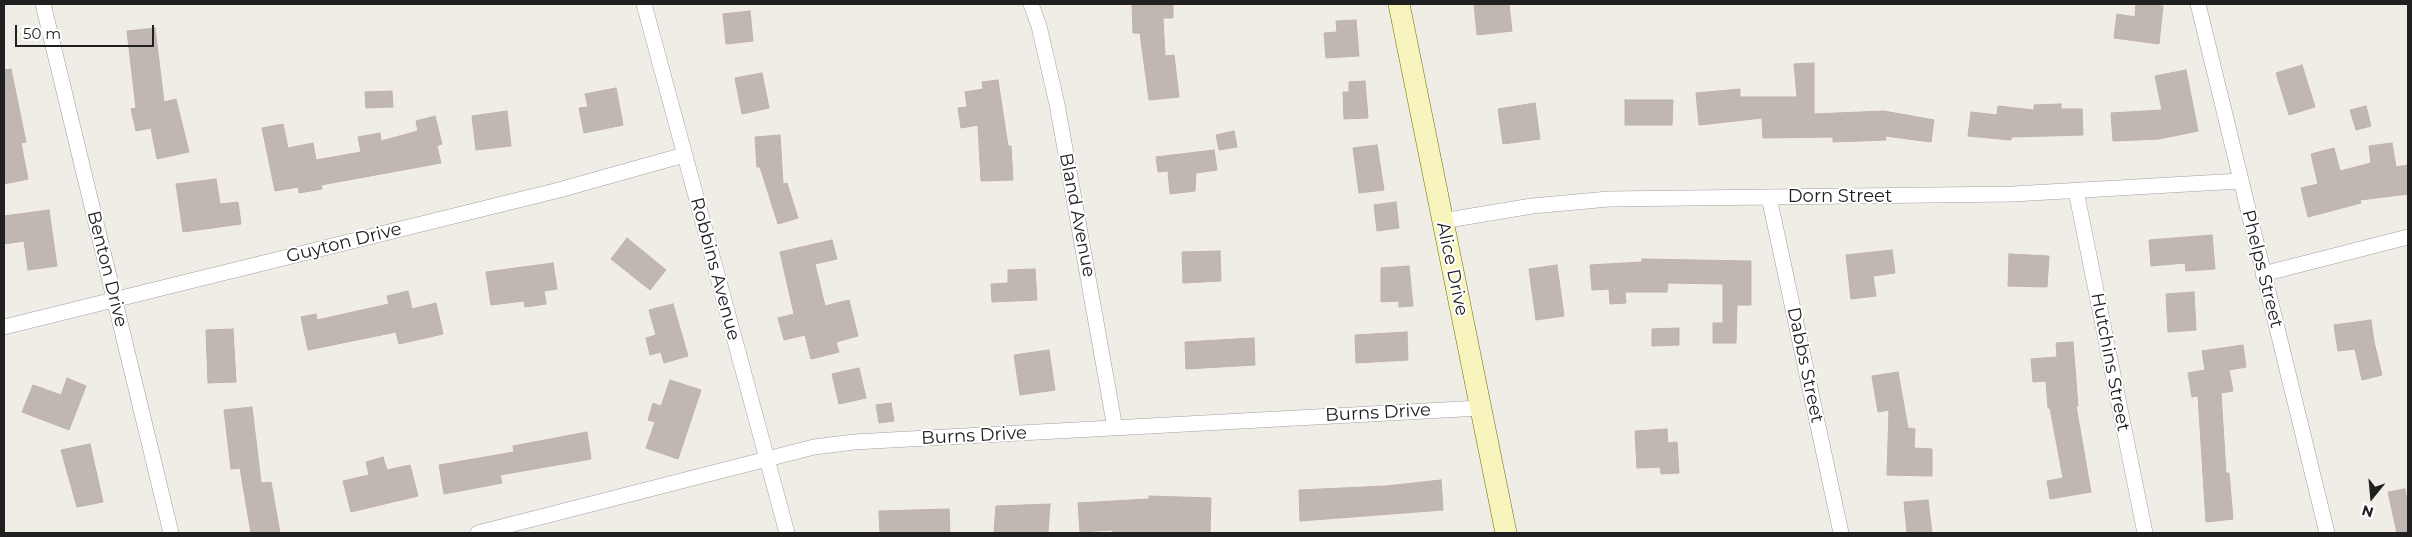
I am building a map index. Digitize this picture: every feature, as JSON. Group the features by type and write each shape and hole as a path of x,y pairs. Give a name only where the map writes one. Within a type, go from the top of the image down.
{"main road":[{"name":"Alice Drive","path":"1399,4 1506,533"}],"street":[{"name":"Benton Drive","path":"43,4 171,533"},
{"name":"Robbins Avenue","path":"644,4 787,533"},
{"name":"Bland Avenue","path":"1031,4 1057,104 1115,428"},
{"name":"Phelps Street","path":"2198,4 2327,533"},
{"name":"Guyton Drive","path":"4,327 549,192 684,156"},
{"name":"Dorn Street","path":"1442,221 1532,206 1609,199 1950,196 2076,191 2240,181"},
{"name":"Hutchins Street","path":"2076,191 2145,533"},
{"name":"Dabbs Street","path":"1769,197 1841,533"},
{"path":"2263,274 2408,237"},
{"name":"Burns Drive","path":"478,533 814,447 854,442 1481,408"}],"building":[{"path":"1132,4 1173,4 1173,18 1163,18 1165,56 1174,55 1179,97 1149,100 1140,33 1133,33"},
{"path":"1474,4 1509,4 1512,31 1477,35"},
{"path":"2136,4 2163,6 2159,44 2114,38 2117,14 2135,17"},
{"path":"750,11 753,41 726,44 723,14"},
{"path":"1356,20 1359,56 1326,58 1324,33 1337,32 1336,21"},
{"path":"155,28 164,102 176,99 189,152 157,159 151,128 136,131 131,109 136,108 127,31"},
{"path":"1814,63 1814,114 1884,111 1934,120 1931,142 1885,136 1886,140 1833,142 1833,137 1763,138 1762,118 1699,125 1696,93 1740,89 1740,97 1797,97 1794,64"},
{"path":"2302,65 2315,107 2289,115 2276,73"},
{"path":"11,69 26,142 21,143 28,179 4,184 4,70"},
{"path":"2186,70 2198,131 2159,139 2113,141 2111,113 2162,110 2155,76"},
{"path":"762,73 769,108 742,114 735,78"},
{"path":"998,80 1008,146 1011,146 1013,180 981,181 978,125 961,128 958,108 967,107 965,92 983,89 982,82"},
{"path":"1365,81 1368,118 1344,119 1343,92 1349,92 1349,82"},
{"path":"616,88 623,125 584,133 579,108 588,107 585,94"},
{"path":"392,91 393,107 366,108 365,92"},
{"path":"1625,100 1673,100 1672,125 1625,125"},
{"path":"1535,103 1540,139 1503,144 1498,109"},
{"path":"2061,104 2061,109 2082,109 2083,135 2011,137 2011,140 1968,136 1971,112 1997,115 1998,106 2034,110 2034,105"},
{"path":"2366,106 2371,126 2356,130 2350,110"},
{"path":"507,111 511,146 476,150 472,116"},
{"path":"435,116 442,144 437,146 441,163 321,185 322,189 299,193 298,187 275,191 262,128 283,124 288,148 313,143 316,160 361,152 358,137 380,133 381,141 418,131 416,121"},
{"path":"1234,131 1237,147 1219,150 1216,135"},
{"path":"780,135 783,184 787,183 798,218 778,224 760,167 757,167 755,137"},
{"path":"2392,143 2396,167 2408,165 2408,194 2360,200 2361,203 2308,217 2301,188 2318,184 2311,154 2334,148 2340,171 2371,163 2369,146"},
{"path":"1377,145 1384,190 1359,193 1353,148"},
{"path":"1214,150 1217,170 1196,173 1195,191 1170,194 1168,171 1158,172 1156,157"},
{"path":"216,179 220,204 238,202 241,224 183,232 176,184"},
{"path":"1396,202 1399,228 1377,231 1374,205"},
{"path":"49,210 57,266 28,270 24,241 4,244 4,216"},
{"path":"2212,235 2215,269 2186,271 2185,263 2151,266 2149,240"},
{"path":"627,238 666,270 650,290 611,259"},
{"path":"832,240 837,259 815,264 825,306 849,300 858,336 836,342 839,352 811,359 805,335 784,340 778,318 794,314 780,252"},
{"path":"1892,250 1895,273 1873,276 1876,296 1851,299 1846,255"},
{"path":"1220,251 1221,281 1183,283 1182,252"},
{"path":"2009,254 2049,256 2047,287 2008,286"},
{"path":"1642,259 1751,261 1751,305 1737,305 1736,343 1713,343 1713,323 1723,323 1723,284 1668,283 1667,292 1625,292 1626,303 1610,304 1609,289 1592,290 1590,265 1642,262"},
{"path":"553,263 557,289 544,291 546,304 525,307 524,301 491,305 486,272"},
{"path":"1557,265 1564,316 1536,320 1529,269"},
{"path":"1409,266 1413,306 1399,307 1399,301 1381,302 1381,268"},
{"path":"1035,269 1037,300 992,302 991,284 1008,283 1008,270"},
{"path":"408,291 412,309 436,303 443,334 399,344 396,332 308,350 301,317 316,314 317,320 389,304 387,296"},
{"path":"2194,292 2196,330 2168,332 2166,294"},
{"path":"673,304 688,356 664,363 661,352 650,355 646,338 656,335 649,310"},
{"path":"2371,320 2382,375 2362,380 2355,349 2338,351 2334,325"},
{"path":"1679,328 1679,345 1652,346 1652,329"},
{"path":"233,329 236,382 208,383 206,330"},
{"path":"1407,332 1408,360 1356,363 1355,335"},
{"path":"1254,338 1255,365 1186,369 1185,342"},
{"path":"2073,342 2078,406 2076,406 2091,492 2050,499 2047,481 2063,478 2050,408 2048,408 2046,381 2033,382 2031,359 2057,357 2056,343"},
{"path":"2243,345 2246,367 2229,370 2233,391 2221,393 2226,473 2229,473 2233,519 2206,522 2198,396 2192,397 2188,373 2205,370 2202,351"},
{"path":"1049,350 1055,390 1020,395 1014,355"},
{"path":"859,368 866,398 839,404 832,374"},
{"path":"1898,372 1908,428 1915,429 1914,448 1932,449 1932,476 1887,475 1889,410 1878,412 1872,376"},
{"path":"67,378 86,386 69,430 22,412 33,385 61,395"},
{"path":"670,380 701,390 678,459 646,448 655,422 648,420 653,403 661,406"},
{"path":"891,403 894,421 879,423 876,405"},
{"path":"252,407 261,483 271,482 280,533 251,533 240,468 231,469 224,410"},
{"path":"1667,429 1668,443 1677,442 1679,473 1661,474 1660,467 1637,468 1635,431"},
{"path":"587,432 591,459 500,475 502,483 444,494 439,465 514,452 513,446"},
{"path":"90,444 103,502 77,507 61,450"},
{"path":"383,457 387,470 410,465 418,496 351,512 343,481 369,475 366,462"},
{"path":"1441,480 1443,510 1300,521 1299,490 1386,486"},
{"path":"2405,489 2408,506 2408,533 2397,533 2388,492"},
{"path":"1149,496 1211,498 1210,533 1113,533 1113,530 1080,532 1078,503 1149,499"},
{"path":"1928,500 1932,533 1907,533 1904,502"},
{"path":"1050,504 1048,533 994,533 996,506"},
{"path":"949,509 950,533 880,533 879,511"}]}
